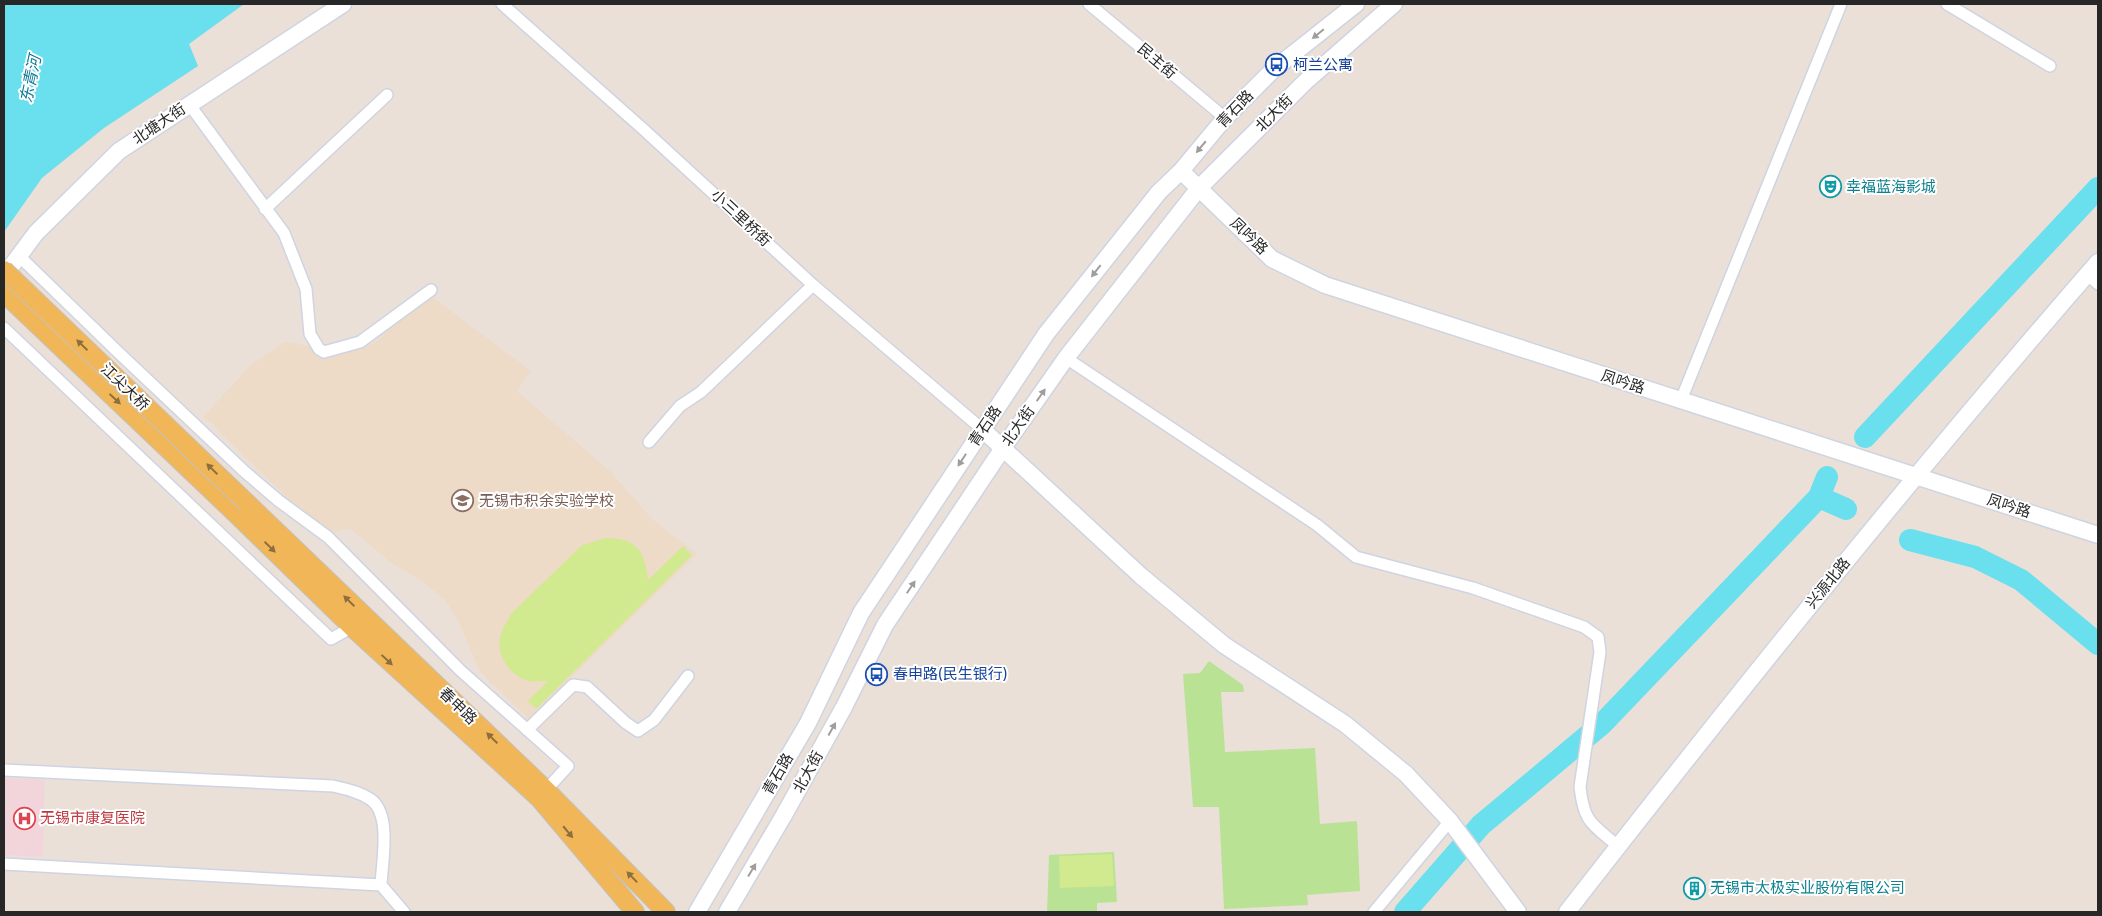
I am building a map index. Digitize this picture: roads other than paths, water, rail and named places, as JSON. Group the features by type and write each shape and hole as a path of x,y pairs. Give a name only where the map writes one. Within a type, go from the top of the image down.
{"main road":[{"name":"北塘大街","path":"4,276 36,233 120,151 343,4"},
{"name":"青石路","path":"697,912 808,723 861,613 1046,334 1159,192 1181,171 1225,118 1274,69 1356,4"},
{"name":"北大街","path":"727,912 789,807 844,707 885,626 1003,448 1066,358 1199,188 1305,82 1394,4"},
{"name":"凤吟路","path":"1181,171 1272,259 1325,285 2098,535"},
{"name":"江尖大桥","path":"4,270 241,508"},
{"name":"兴源北路","path":"1567,912 1739,692 1915,476 1997,377 2095,273"},
{"name":"江尖大桥","path":"4,293 241,508"},
{"path":"982,429 1142,576 1224,646 1345,724 1406,774 1454,826 1518,912"},
{"name":"春申路","path":"241,508 539,798 636,912"},
{"name":"春申路","path":"359,622 546,790 666,912"}],"street":[{"name":"小三里桥街","path":"502,4 642,128 813,285 982,429"},
{"name":"民主街","path":"1089,4 1225,118"},
{"path":"1681,400 1841,4"},
{"path":"1947,4 2050,66"},
{"path":"265,209 387,95"},
{"path":"189,104 284,233 306,288 310,334 319,349 324,352 360,342 430,290"},
{"path":"19,256 118,353 245,472 279,501 328,537 460,671 568,766 546,790"},
{"path":"649,442 680,406 701,392 813,285"},
{"path":"4,328 332,639 359,622"},
{"path":"1066,358 1317,524 1356,557 1473,588 1584,627 1598,637 1600,652 1580,787 1583,808 1590,822 1618,846"},
{"path":"527,730 572,685 587,687 626,723 638,731 654,720 688,676"},
{"path":"4,770 334,786 353,791 372,800 382,812 384,827 382,885 404,912"},
{"path":"1374,912 1454,826"},
{"path":"4,864 382,885"}],"water":[{"name":"东青河","path":"4,4 244,4 189,44 198,66 104,128 42,178 4,232"}],"waterway":[{"path":"1865,437 2098,188"},
{"path":"1405,912 1481,825 1603,723 1819,497 1827,477"},
{"path":"1819,497 1846,509"},
{"path":"1910,540 1975,557 2021,580 2098,644"}],"place":[{"name":"柯兰公寓","path":"1277,65"},
{"name":"幸福蓝海影城","path":"1830,187"},
{"name":"无锡市积余实验学校","path":"463,501"},
{"name":"春申路(民生银行)","path":"877,674"},
{"name":"无锡市康复医院","path":"24,818"},
{"name":"无锡市太极实业股份有限公司","path":"1694,888"}]}
